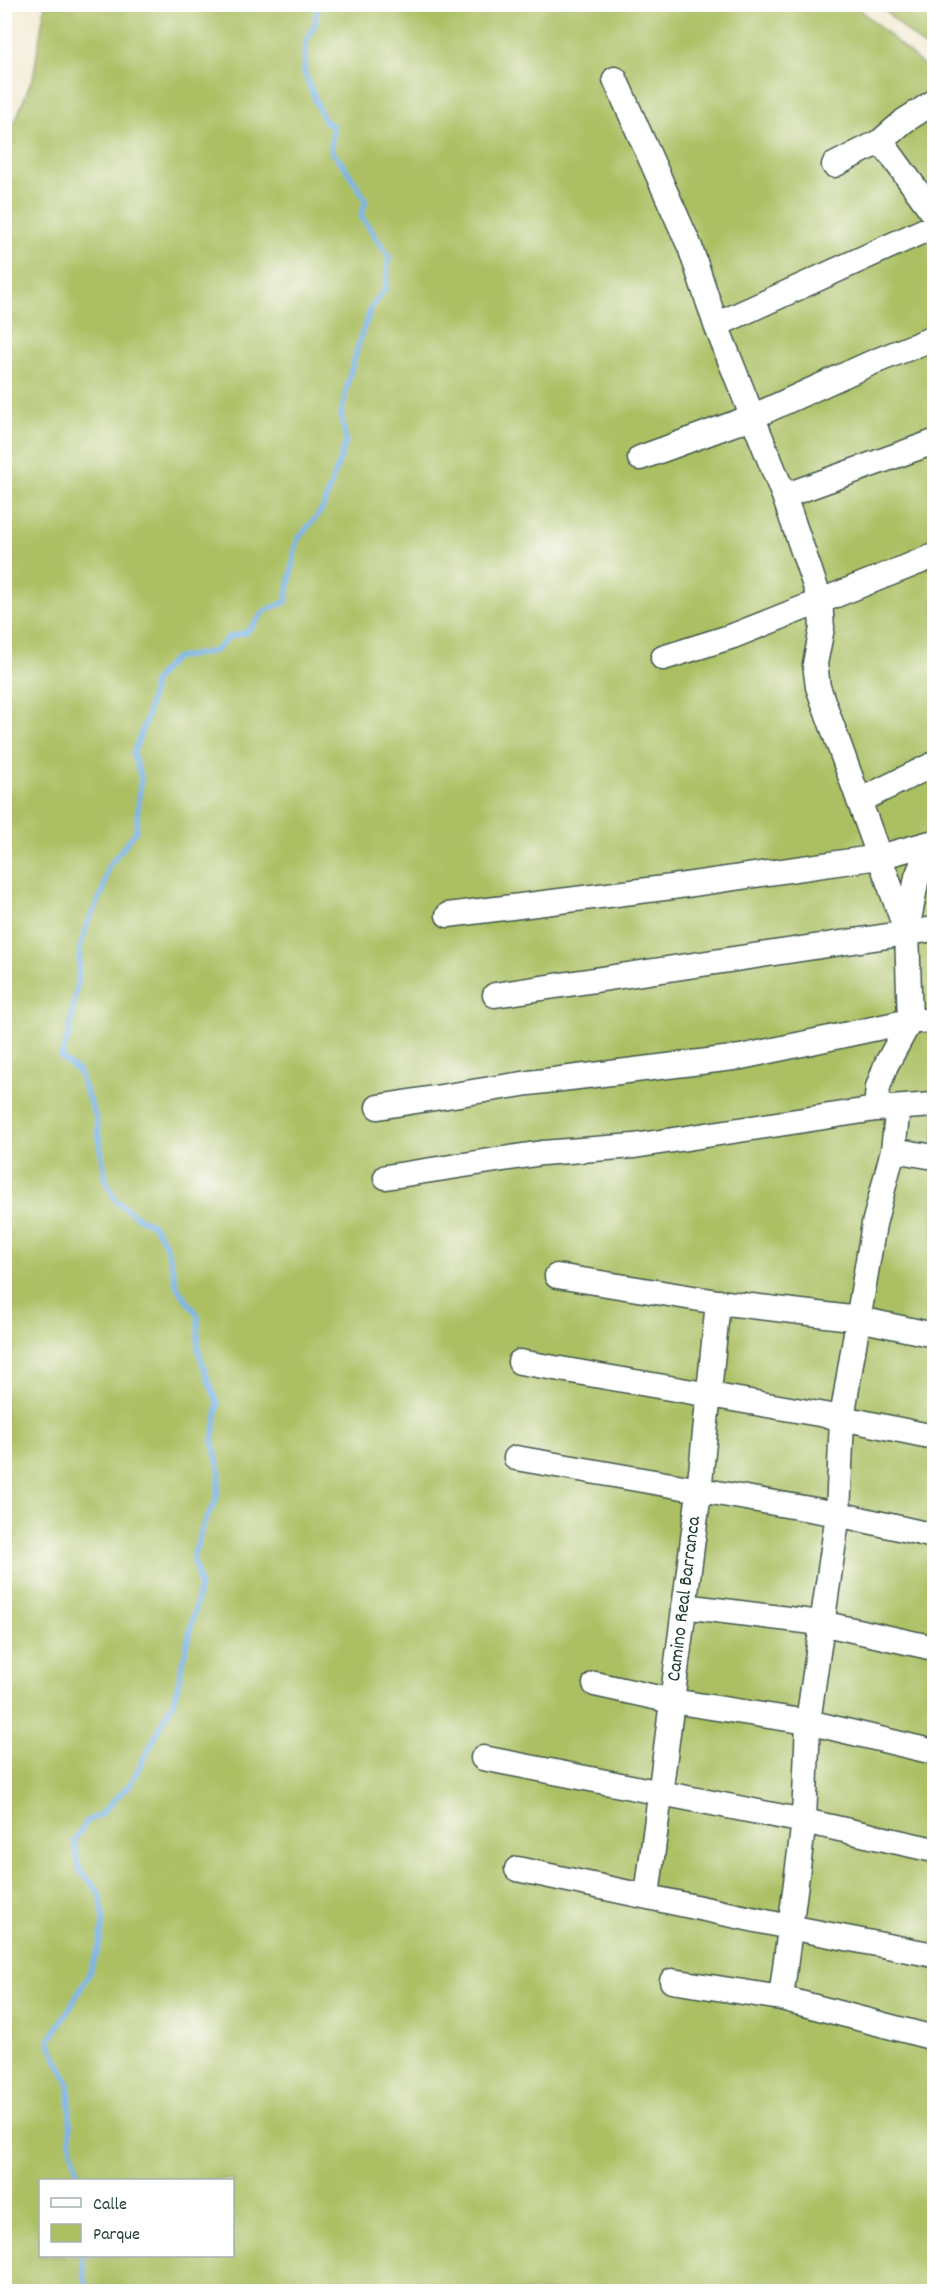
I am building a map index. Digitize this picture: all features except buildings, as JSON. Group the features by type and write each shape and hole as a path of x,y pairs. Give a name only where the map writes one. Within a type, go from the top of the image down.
{"street":[{"path":"615,79 690,247 716,325 784,496 820,600 822,628 815,664 818,687 907,933"},
{"path":"834,165 881,141 904,121 934,102"},
{"path":"881,141 934,214"},
{"path":"716,325 934,226"},
{"path":"640,458 752,417 871,363 934,338"},
{"path":"784,496 934,442"},
{"path":"663,658 733,636 934,556"},
{"path":"859,801 934,764"},
{"path":"448,915 672,887 879,857 932,843"},
{"path":"781,1998 804,1821 808,1722 838,1514 842,1418 874,1224 893,1150 887,1108 878,1087 886,1065 910,1021 907,933 917,877 932,843"},
{"path":"495,995 934,929"},
{"path":"378,1107 530,1083 741,1056 910,1021 934,1021"},
{"path":"386,1177 542,1153 634,1146 887,1108 934,1105"},
{"path":"893,1150 934,1157"},
{"path":"557,1276 718,1302 859,1319 934,1335"},
{"name":"Camino Real Barranca","path":"647,1896 699,1492 718,1302"},
{"path":"520,1362 842,1418 934,1437"},
{"path":"516,1458 699,1492 838,1514 934,1536"},
{"path":"684,1606 821,1623 934,1648"},
{"path":"595,1684 672,1701 808,1722 934,1752"},
{"path":"483,1758 804,1821 934,1850"},
{"path":"517,1869 789,1927 934,1955"},
{"path":"672,1982 781,1998 934,2038"}],"green space":[{"path":"45,5 855,5 934,75 934,2291 5,2291 4,150 34,74"},
{"path":"879,5 934,5 934,56"}],"waterway":[{"path":"74,2179 77,2170 71,2145 69,2085 49,2041 89,1973 101,1936 103,1917 100,1894 79,1869 74,1841 87,1821 100,1815 131,1783 175,1698 200,1586 193,1558 204,1523 216,1501 220,1473 213,1441 218,1404 198,1348 198,1315 178,1289 166,1245 153,1225 116,1201 106,1181 96,1118 78,1071 61,1058 69,1034 78,979 80,948 88,922 103,891 108,867 136,831 141,777 133,754 147,717 154,681 173,659 215,651 229,637 247,632 266,610 286,602 297,540 322,510 346,442 341,414 361,336 371,308 386,288 389,256 361,216 366,200 345,167 331,151 333,126 324,121 304,72 306,42 315,24 318,4"},
{"path":"82,2257 87,2292"}]}
